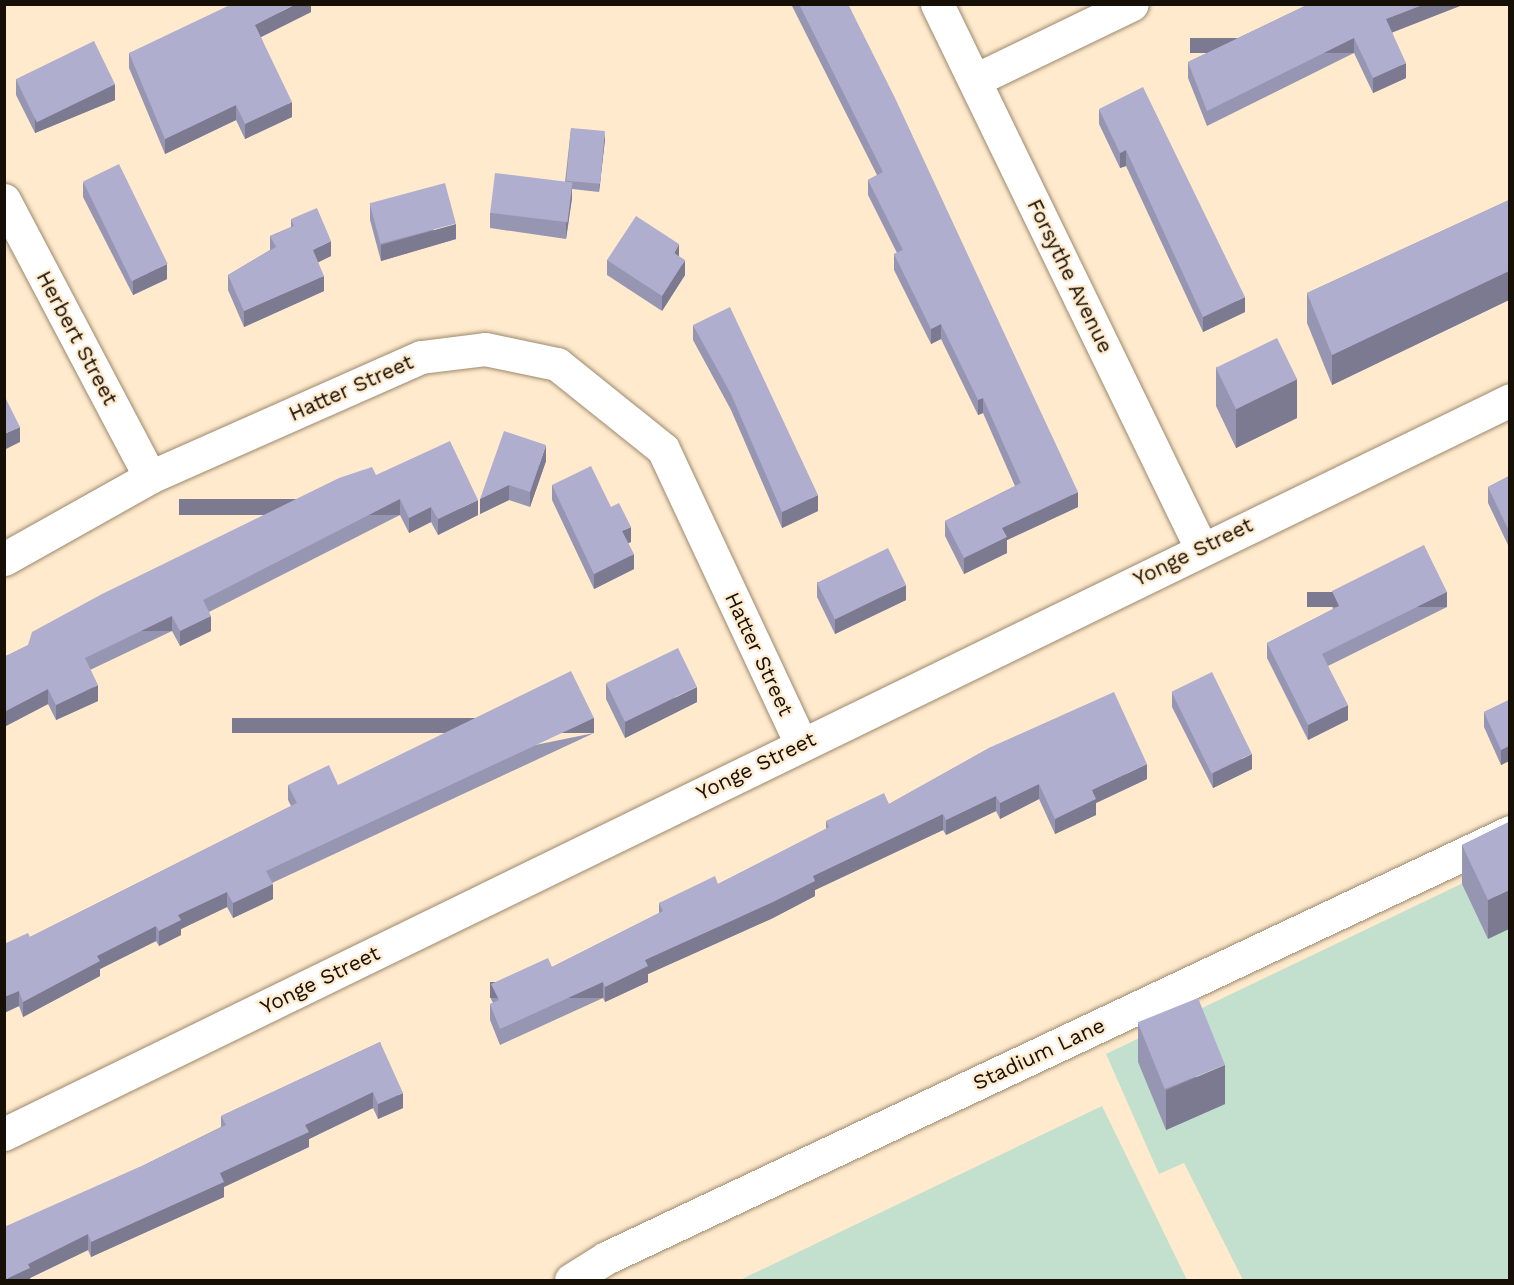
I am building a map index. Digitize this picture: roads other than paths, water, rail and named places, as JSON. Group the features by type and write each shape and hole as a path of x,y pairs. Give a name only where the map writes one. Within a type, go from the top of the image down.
{"street":[{"name":"Forsythe Avenue","path":"938,4 1201,548"},
{"path":"975,80 1131,4"},
{"name":"Herbert Street","path":"4,200 150,477"},
{"name":"Hatter Street","path":"4,559 150,477 421,357 485,349 557,364 663,449 801,744"},
{"name":"Yonge Street","path":"4,1134 1509,399"},
{"name":"Stadium Lane","path":"571,1281 606,1258 1509,832"}]}
